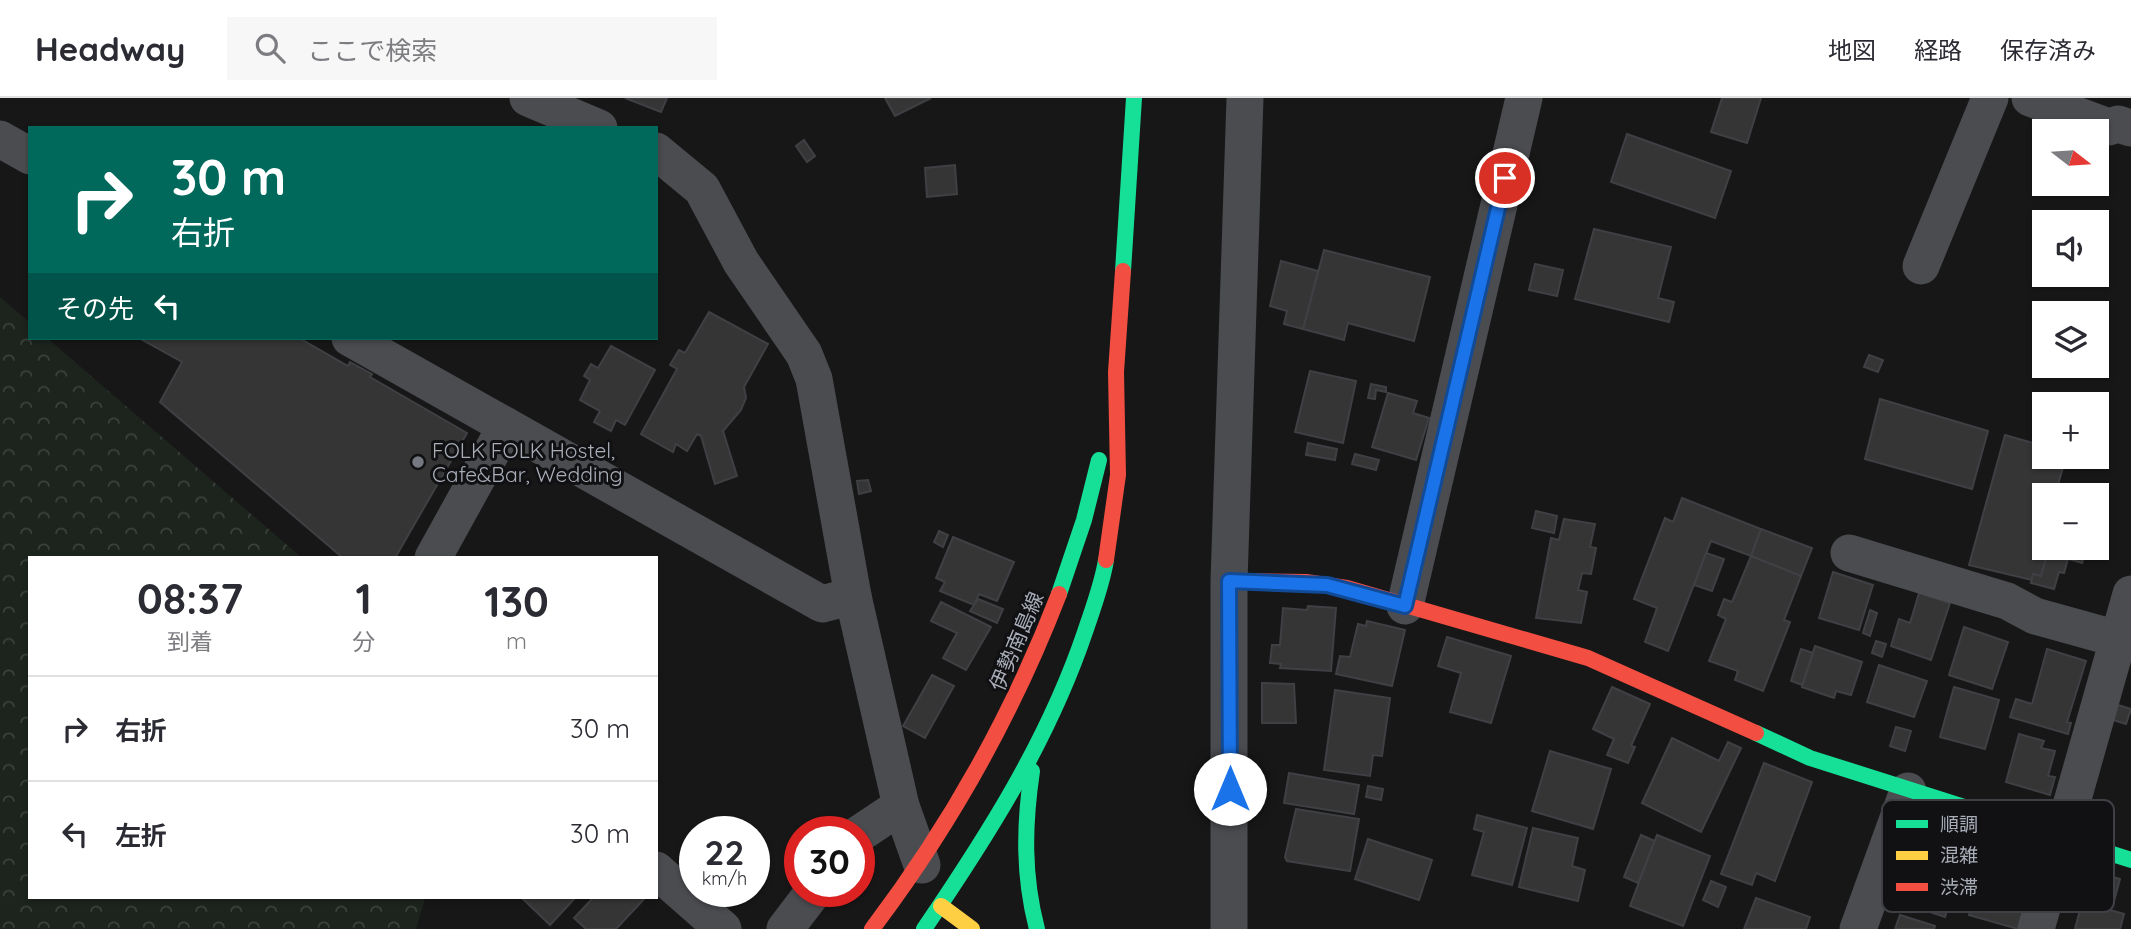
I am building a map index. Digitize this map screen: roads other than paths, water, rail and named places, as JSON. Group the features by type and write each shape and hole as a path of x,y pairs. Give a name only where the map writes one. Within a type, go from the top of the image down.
{"main road":[{"name":"伊勢南島線","path":"924,929 990,831 1035,752 1072,670 1103,578 1118,475 1116,372 1134,98"},
{"name":"伊勢南島線","path":"872,929 922,864 960,806 1003,726 1068,571 1097,473 1116,372"},
{"path":"1229,581 1320,584 1348,588 1588,658 1810,758 1936,800"},
{"path":"1035,752 1025,811 1027,896 1037,929"},
{"path":"2114,855 2131,860"},
{"path":"922,864 941,905 947,929"},
{"path":"941,905 972,929"}],"street":[{"path":"528,98 594,126"},
{"path":"1229,929 1229,581 1245,98"},
{"path":"1405,606 1524,98"},
{"path":"1921,266 1990,98"},
{"path":"2030,98 2109,127 2118,124 2131,128"},
{"path":"0,139 28,155"},
{"path":"658,153 702,189 741,262 804,354 814,379 853,596 901,806 922,864"},
{"path":"354,340 822,604 853,596"},
{"path":"434,556 506,426"},
{"path":"1849,553 2007,601 2035,616 2118,639"},
{"path":"2072,800 2131,594"},
{"path":"1905,800 1908,791"},
{"path":"875,823 901,806"},
{"path":"1858,929 1882,863"},
{"path":"658,872 723,929"},
{"path":"785,929 802,907"},
{"path":"2035,929 2040,912"}],"place":[{"name":"FOLK FOLK Hostel, Cafe&Bar, Wedding","path":"418,462"}]}
